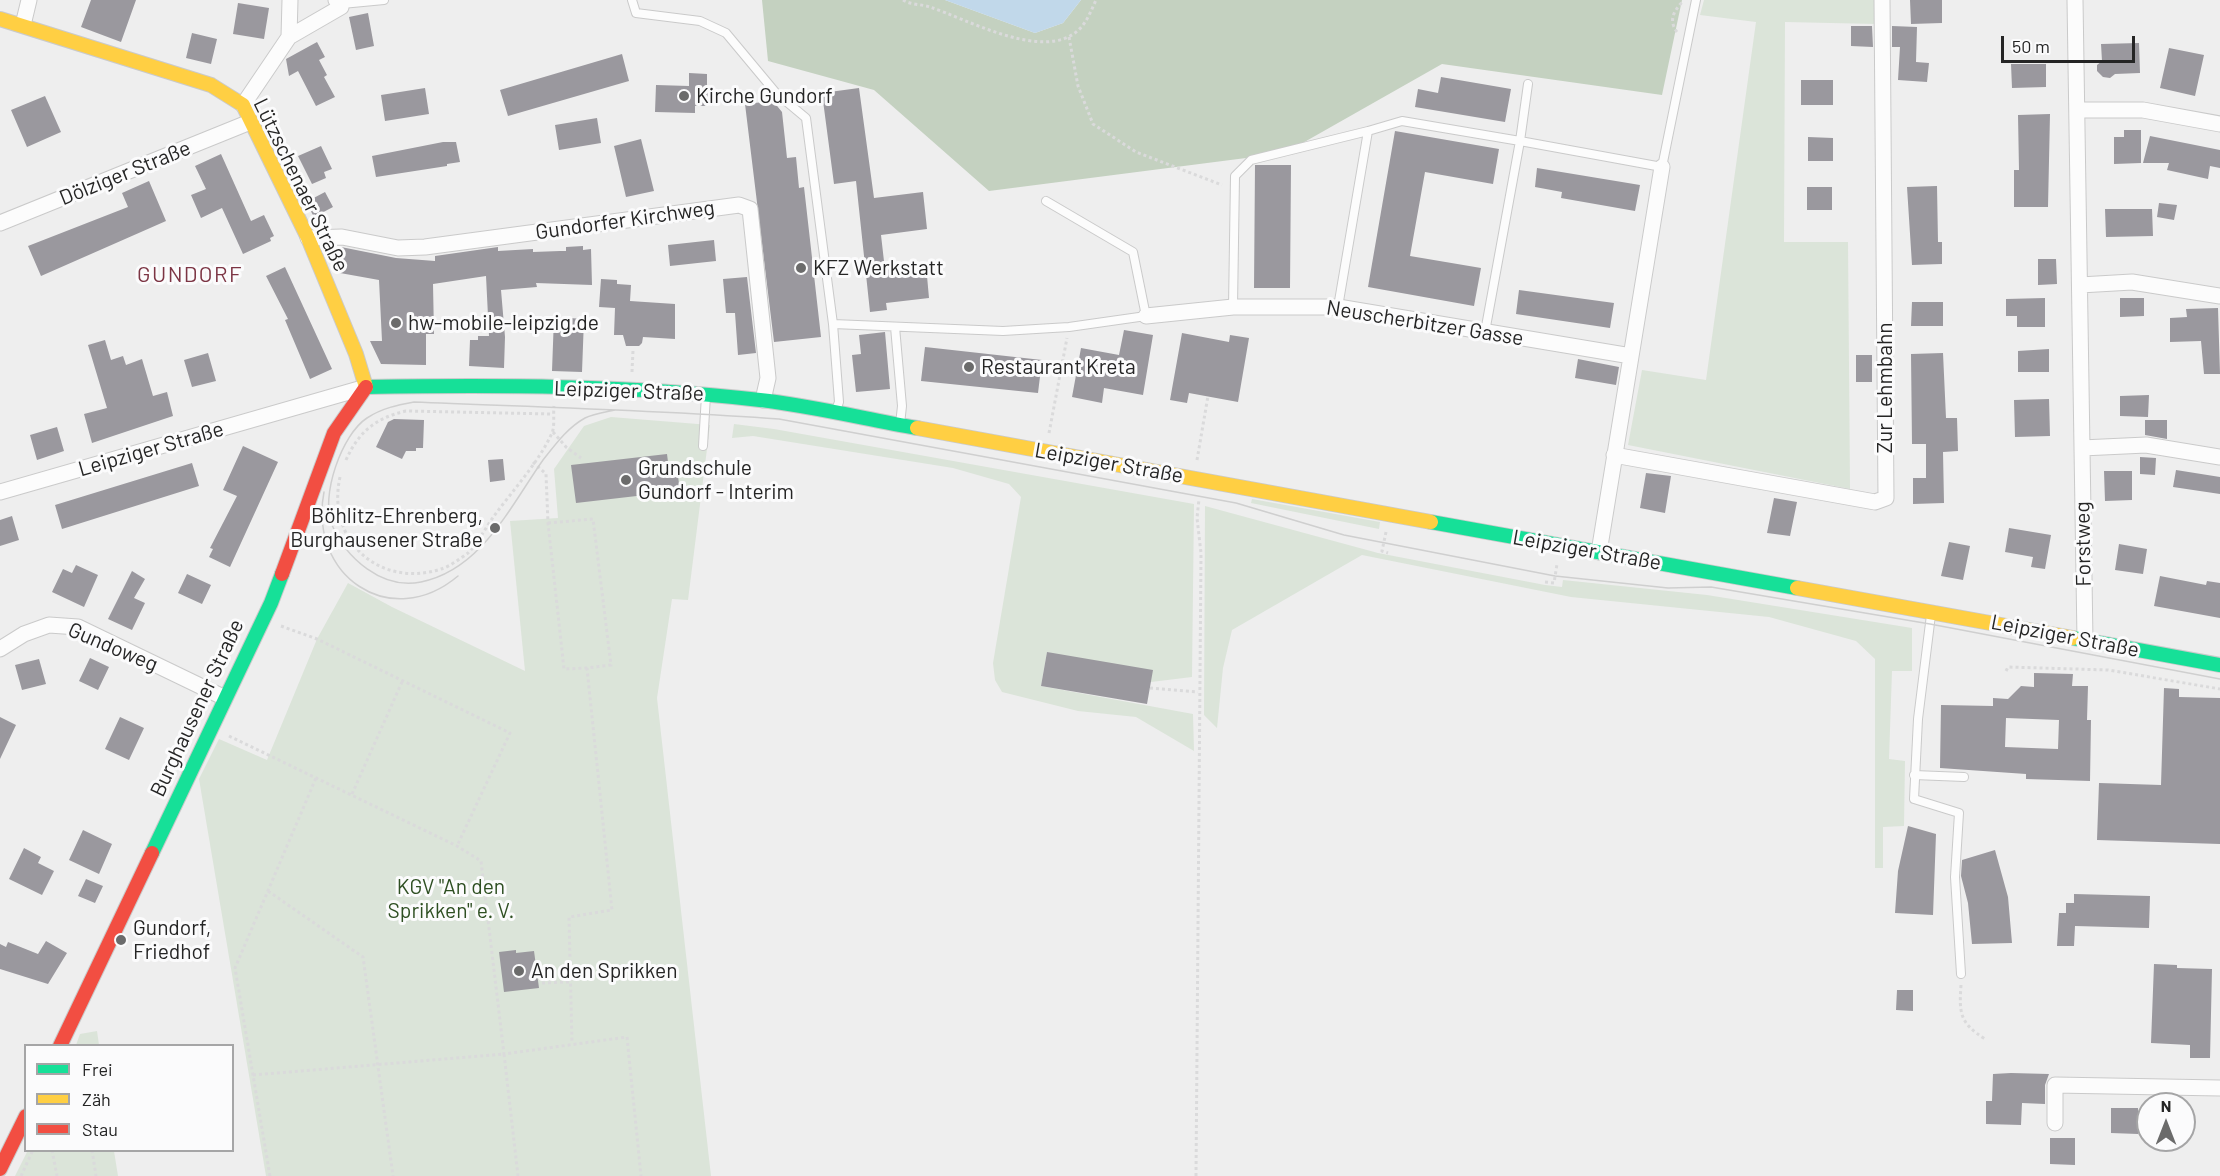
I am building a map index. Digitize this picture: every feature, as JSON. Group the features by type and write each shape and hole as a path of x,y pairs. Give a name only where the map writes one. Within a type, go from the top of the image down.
{"street":[{"path":"23,25 29,0"},
{"path":"289,37 290,0"},
{"name":"Zur Lehmbahn","path":"1614,455 1875,502 1886,498 1882,0"},
{"name":"Forstweg","path":"2074,0 2078,110 2085,640"},
{"path":"243,105 289,37 339,2"},
{"name":"Lützschenaer Straße","path":"0,19 211,85 243,105 308,238 356,354 366,387"},
{"path":"2078,110 2143,110 2220,124"},
{"name":"Dölziger Straße","path":"0,223 250,122"},
{"path":"1599,552 1605,491 1614,455 1618,414 1662,166"},
{"name":"Gundorfer Kirchweg","path":"308,238 342,237 398,248 425,247 739,205 750,209 768,378 763,400"},
{"path":"2080,285 2132,282 2220,296"},
{"name":"Neuscherbitzer Gasse","path":"1146,316 1233,307 1338,307 1630,356"},
{"name":"Leipziger Straße","path":"0,492 366,387 554,388 706,394 763,400 835,415 1932,611 2220,665"},
{"name":"Burghausener Straße","path":"61,1044 271,603 334,433 366,387"},
{"path":"2082,448 2146,445 2220,456"},
{"name":"Gundoweg","path":"0,649 24,634 49,625 78,627 225,698"},
{"path":"2055,1123 2055,1085 2220,1088"},
{"path":"0,1169 24,1120"}],"lane":[{"path":"339,2 384,0"},
{"path":"632,0 636,13 700,21 726,33 776,93 806,118 833,324 839,402 835,415"},
{"path":"1233,307 1235,176 1251,160 1402,121 1662,166 1696,0"},
{"path":"1485,332 1520,141 1528,84"},
{"path":"1338,307 1368,131"},
{"path":"833,324 1003,331 1069,327 1146,316 1132,252 1046,201"},
{"path":"895,327 902,406 900,425"},
{"path":"703,446 706,394"},
{"path":"1932,611 1918,719 1914,799 1959,813 1955,877 1961,974"},
{"path":"1914,775 1964,777"}],"path":[{"path":"903,0 929,7 958,20 1037,43 1069,37 1086,24 1096,0"},
{"path":"1069,37 1078,86 1093,123 1137,152 1235,190"},
{"path":"1049,433 1069,327"},
{"path":"341,472 337,492 339,522 352,544 372,562 392,572 415,574 442,569 468,552 553,432 554,388"},
{"path":"1196,1176 1198,692 1201,553 1197,518 1198,479 1208,396"},
{"path":"345,463 354,443 366,428 385,416 406,411 553,414"},
{"path":"553,432 566,447 581,458"},
{"path":"532,462 546,474 548,523 564,669 611,665 593,519 548,523"},
{"path":"1386,530 1382,551 1388,553"},
{"path":"1545,582 1554,583 1557,564"},
{"path":"281,626 317,639 510,734 457,846"},
{"path":"2006,671 2008,667 2108,670 2220,689"},
{"path":"572,1043 569,918 612,910 587,668"},
{"path":"352,794 402,681"},
{"path":"1150,688 1198,692"},
{"path":"211,729 270,754 352,794 457,846 481,861 518,1176"},
{"path":"270,1176 236,968 316,778"},
{"path":"268,891 363,957 393,1176"},
{"path":"1961,974 1959,1004 1966,1028 1985,1040"},
{"path":"542,983 569,982"},
{"path":"253,1075 504,1054 627,1037 641,1176"},
{"path":"21,1176 32,1152"},
{"path":"52,1152 57,1176"},
{"path":"92,1152 96,1176"}],"green space":[{"path":"762,0 945,0 1035,33 1063,23 1081,0 1682,0 1662,95 1442,64 1285,153 989,191 874,90 768,61"},
{"path":"1704,0 1876,0 1876,24 1785,22 1784,242 1848,242 1850,489 1628,445 1642,370 1706,380 1756,22 1700,15"},
{"name":"KGV \"An den Sprikken\" e. V.","path":"611,417 710,425 688,600 672,599 657,698 711,1176 266,1176 199,779 219,739 267,760 317,639 348,583 392,607 525,671 510,521 558,518 554,469 584,426"},
{"path":"734,424 774,429 1194,504 1192,677 1151,682 1047,652 1041,686 1193,714 1194,751 1136,717 1078,711 1002,692 995,680 993,663 1021,497 1009,484 953,468 753,436 732,438"},
{"path":"1252,499 1380,522 1379,529 1251,503"},
{"path":"1205,506 1378,553 1545,585 1562,587 1563,580 1707,595 1912,628 1912,671 1892,671 1889,759 1905,761 1904,826 1883,827 1883,868 1875,868 1875,659 1856,641 1769,617 1571,597 1362,555 1232,630 1223,668 1217,728 1204,715"},
{"path":"97,1031 99,1044 76,1044 80,1034"},
{"path":"27,1152 114,1152 118,1176 15,1176"}],"water":[{"path":"945,0 1081,0 1063,23 1035,33"}],"building":[{"path":"91,0 136,0 121,42 81,27"},
{"path":"1910,0 1942,0 1942,23 1911,24"},
{"path":"238,3 269,8 264,39 233,34"},
{"path":"368,13 374,46 356,50 349,17"},
{"path":"1851,26 1872,26 1873,47 1851,46"},
{"path":"1892,26 1917,27 1916,62 1929,63 1927,82 1898,80 1900,47 1892,47"},
{"path":"192,33 217,39 211,64 186,58"},
{"path":"317,42 325,57 319,60 327,75 324,77 335,97 316,106 298,71 289,76 286,59"},
{"path":"2139,43 2140,73 2115,74 2110,78 2103,77 2097,71 2097,65 2102,61 2101,44"},
{"path":"2169,48 2204,55 2195,96 2160,88"},
{"path":"622,54 629,81 508,116 500,90"},
{"path":"2011,64 2046,64 2046,87 2012,88"},
{"name":"Kirche Gundorf","path":"689,73 707,74 707,86 713,86 713,106 695,106 695,113 655,112 656,85 689,86"},
{"path":"1441,77 1511,89 1505,122 1415,107 1418,89 1438,93"},
{"path":"1801,80 1833,80 1833,105 1801,105"},
{"path":"425,88 429,114 385,121 381,95"},
{"path":"859,88 874,198 923,192 927,229 881,235 885,270 926,265 929,298 886,303 887,310 870,312 856,181 834,184 822,93"},
{"path":"45,96 61,132 27,147 11,110"},
{"path":"773,101 782,112 787,158 796,157 799,188 804,187 821,337 774,342 745,104"},
{"path":"2050,114 2048,207 2014,207 2014,170 2019,170 2018,115"},
{"path":"597,118 601,143 559,150 555,125"},
{"path":"2124,130 2141,130 2141,163 2114,164 2114,137 2124,137"},
{"path":"1395,131 1499,149 1493,184 1425,172 1410,256 1481,268 1474,306 1368,287"},
{"path":"2150,136 2220,150 2220,168 2210,166 2208,179 2167,170 2169,163 2143,163"},
{"path":"1808,137 1833,138 1833,161 1808,161"},
{"path":"641,139 654,191 626,197 614,146"},
{"path":"443,142 456,142 460,162 376,177 372,156"},
{"path":"321,146 332,169 324,172 326,178 312,184 298,156"},
{"path":"221,154 251,221 264,215 274,236 270,238 271,241 243,254 222,208 201,218 191,195 206,189 195,166"},
{"path":"1255,165 1291,165 1290,288 1254,288"},
{"path":"1537,168 1640,185 1635,211 1561,198 1562,192 1535,187"},
{"path":"149,181 166,221 41,276 28,246 128,207 122,193"},
{"path":"1937,186 1938,242 1942,242 1942,264 1912,265 1907,187"},
{"path":"1807,187 1832,187 1832,210 1807,210"},
{"path":"325,192 333,207 314,217 306,202"},
{"path":"2159,203 2177,205 2174,220 2157,217"},
{"path":"2105,209 2152,209 2153,236 2106,237"},
{"path":"714,240 716,261 670,266 668,245"},
{"path":"583,246 583,250 591,249 592,285 536,283 537,287 501,290 505,337 504,368 469,366 470,340 478,340 478,336 489,336 486,276 433,284 434,334 426,334 426,365 381,364 370,341 382,341 379,280 340,273 331,250 341,247 396,258 435,261 435,256 498,247 498,251 533,249 533,252 566,251 566,247"},
{"path":"2038,259 2056,259 2057,284 2038,285"},
{"path":"285,267 332,369 310,379 285,320 288,319 266,276"},
{"path":"747,277 756,353 738,355 735,313 726,313 723,279"},
{"path":"601,279 617,280 617,284 631,285 630,301 675,304 675,339 643,337 639,346 626,346 623,335 614,335 615,308 599,307"},
{"path":"1519,290 1614,303 1610,328 1516,314"},
{"path":"2045,298 2045,327 2017,327 2017,316 2006,316 2006,299"},
{"path":"2120,298 2144,298 2144,316 2120,317"},
{"path":"1912,302 1943,302 1943,326 1911,326"},
{"path":"2218,308 2220,374 2204,374 2201,341 2170,342 2170,318 2187,317 2186,309"},
{"path":"554,317 584,319 582,372 552,371"},
{"path":"1124,330 1153,335 1143,395 1104,388 1102,403 1072,397 1081,348 1119,355"},
{"path":"885,332 890,389 856,392 852,355 861,354 859,335"},
{"path":"1182,333 1229,342 1230,335 1249,338 1238,402 1189,393 1187,403 1170,400"},
{"path":"105,340 111,360 123,356 126,365 142,359 153,396 167,392 173,416 92,443 84,414 107,408 88,345"},
{"path":"925,347 1042,360 1038,393 921,381"},
{"path":"2049,349 2049,372 2018,372 2018,351"},
{"path":"208,353 216,381 192,387 184,360"},
{"path":"1943,353 1946,418 1957,418 1958,451 1943,452 1944,503 1913,504 1913,478 1926,478 1926,444 1912,444 1911,354"},
{"path":"1856,355 1872,355 1872,382 1856,382"},
{"path":"1578,359 1619,367 1616,385 1575,378"},
{"path":"2149,395 2148,417 2120,416 2120,396"},
{"path":"2049,399 2050,436 2015,437 2014,400"},
{"path":"394,419 424,420 423,448 406,451 402,459 376,447 388,422"},
{"path":"2145,420 2167,420 2167,439 2145,435"},
{"path":"57,427 64,451 37,460 30,435"},
{"path":"243,446 278,462 230,567 209,557 213,549 210,548 237,496 223,490"},
{"name":"Grundschule Gundorf - Interim","path":"667,454 669,470 677,469 680,491 576,503 571,465"},
{"path":"2140,457 2156,458 2155,475 2140,474"},
{"path":"503,459 505,480 490,482 488,460"},
{"path":"192,463 199,486 62,529 55,505"},
{"path":"2176,470 2220,477 2220,494 2173,487"},
{"path":"2104,471 2132,471 2132,500 2105,501"},
{"path":"1646,473 1671,476 1665,513 1640,508"},
{"path":"1774,498 1797,502 1790,536 1767,533"},
{"path":"12,516 19,540 0,546 0,520"},
{"path":"2009,528 2051,535 2045,569 2031,567 2033,557 2005,552"},
{"path":"1949,542 1970,546 1963,580 1941,576"},
{"path":"2119,544 2147,549 2143,574 2115,570"},
{"path":"76,565 98,575 84,607 52,592 63,569 72,573"},
{"path":"132,571 145,579 134,598 145,603 132,630 108,619"},
{"path":"187,574 211,585 202,604 178,593"},
{"path":"2160,576 2206,585 2207,581 2220,583 2220,618 2154,606"},
{"path":"1047,652 1153,670 1147,704 1041,686"},
{"path":"90,658 109,667 98,690 79,681"},
{"path":"39,659 46,684 22,690 15,665"},
{"path":"2034,673 2073,674 2072,686 2088,686 2087,720 2091,720 2090,781 2026,779 2026,774 1940,768 1941,705 1993,706 1993,698 2008,699 2021,686 2034,687","holes":["2006,718 2059,720 2058,749 2005,747"]},
{"path":"2164,688 2179,689 2179,697 2220,698 2220,844 2097,840 2099,783 2161,785"},
{"path":"0,717 16,725 0,759"},
{"path":"120,717 144,728 129,760 105,749"},
{"path":"1908,826 1936,834 1933,915 1895,913 1898,871"},
{"path":"83,830 112,844 99,874 69,860"},
{"path":"24,848 41,857 38,863 54,871 42,895 9,879"},
{"path":"1995,850 2008,897 2012,943 1972,944 1968,903 1961,876 1962,860"},
{"path":"86,879 103,886 95,903 78,896"},
{"path":"2074,894 2150,896 2149,928 2075,926 2074,946 2057,946 2059,913 2066,913 2066,903 2074,903"},
{"path":"46,941 67,953 48,984 0,969 0,944 6,947 8,942 38,954"},
{"name":"An den Sprikken","path":"516,950 516,953 534,951 539,988 504,992 499,952"},
{"path":"2154,964 2177,965 2177,968 2212,969 2210,1058 2190,1058 2190,1045 2151,1043"},
{"path":"1897,990 1913,990 1913,1011 1896,1010"},
{"path":"1993,1074 2049,1074 2045,1085 2045,1104 2022,1103 2021,1125 1986,1124 1986,1101 1992,1101"},
{"path":"2111,1108 2136,1108 2136,1134 2111,1133"},
{"path":"2050,1138 2075,1138 2075,1165 2050,1164"}],"tram line":[{"path":"615,410 585,418 567,432 543,460 492,534 477,551 442,575 421,582 407,583 379,576 356,560 346,549 332,525 329,513 331,483 349,437 367,418 396,406 414,402 642,411 779,419 1236,503 1344,535 1555,576 1668,588 1711,587 1930,624 2220,679"},
{"path":"324,492 322,522 329,548 341,570 360,586 382,596 406,599 432,592 458,576"}],"traffic: fast":[{"path":"366,387 514,386 662,391 780,403 917,428"},
{"path":"1431,522 1797,588"},
{"path":"152,853 271,603 282,574"},
{"path":"2073,638 2220,665"}],"traffic: slow":[{"path":"0,19 211,85 243,105 308,238 356,354 366,387"},
{"path":"917,428 1431,522"},
{"path":"1797,588 2073,638"}],"traffic: jam":[{"path":"282,574 334,433 366,387"},
{"path":"61,1044 152,853"},
{"path":"0,1169 24,1120"}],"place":[{"name":"Kirche Gundorf","path":"684,96"},
{"name":"KFZ Werkstatt","path":"801,268"},
{"name":"hw-mobile-leipzig.de","path":"396,323"},
{"name":"Restaurant Kreta","path":"969,367"},
{"name":"Grundschule Gundorf - Interim","path":"626,480"},
{"name":"Böhlitz-Ehrenberg, Burghausener Straße","path":"495,528"},
{"name":"Gundorf, Friedhof","path":"121,940"},
{"name":"An den Sprikken","path":"519,971"}],"district":[{"name":"GUNDORF","path":"190,275"}]}
